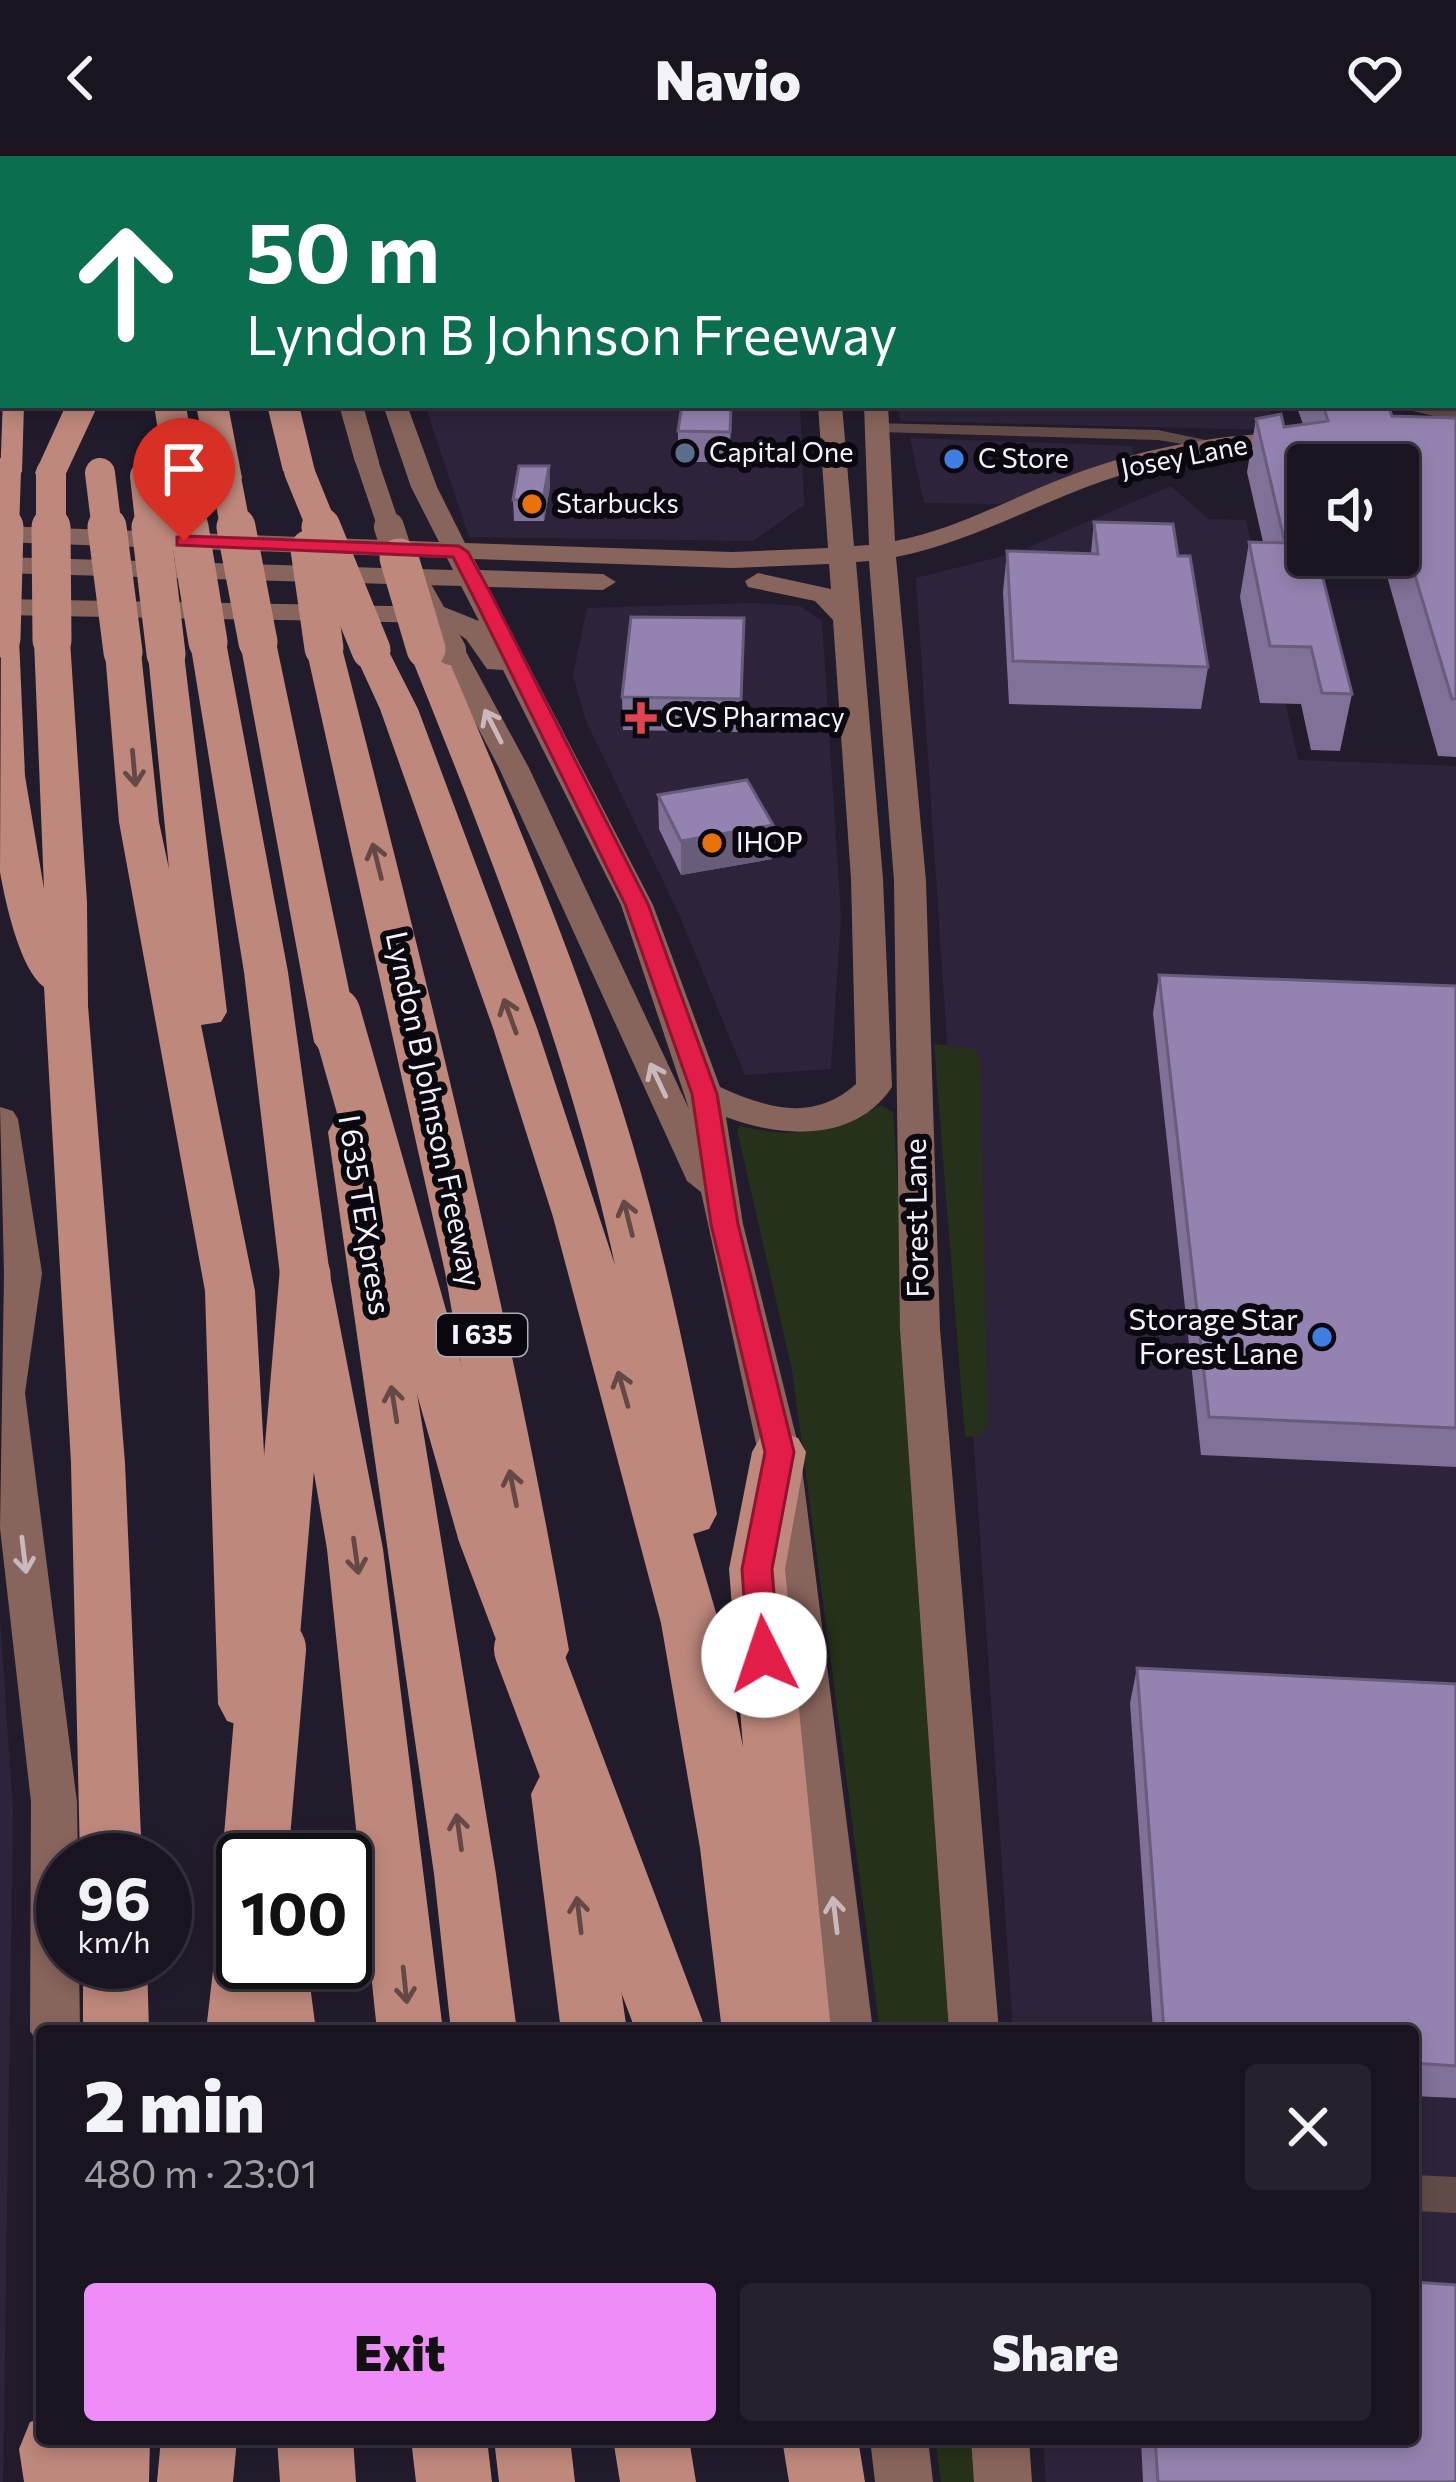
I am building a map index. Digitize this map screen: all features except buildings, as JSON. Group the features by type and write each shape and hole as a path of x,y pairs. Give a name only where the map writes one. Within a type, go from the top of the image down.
{"highway":[{"path":"8,408 1,638 5,776 26,904 66,1006"},
{"path":"84,408 51,473 52,640 66,902 66,1006 98,1463 111,1833"},
{"path":"87,408 145,653"},
{"name":"I 635 TEXpress","path":"170,408 266,972 305,1275 356,1549 409,2025"},
{"name":"I 635 TEXpress","path":"213,408 329,993 416,1545 483,2025"},
{"path":"284,408 348,649 399,709 577,1216 690,1623 731,1848 754,2025"},
{"path":"143,464 145,653 139,822 230,1291 244,1672 259,1833"},
{"path":"399,558 439,649 569,1019 626,1206 661,1358 691,1528 690,1623"},
{"name":"Lyndon B Johnson Freeway","path":"348,649 413,1006 521,1528 593,2025"},
{"path":"329,993 483,1533 669,2025"},
{"path":"261,1833 305,1275"},
{"path":"779,1452 757,1569 797,2025"},
{"path":"115,1989 116,2025"},
{"path":"240,2025 243,1989"},
{"path":"278,1989 282,2025"},
{"path":"195,2482 198,2445"},
{"path":"315,2445 318,2482"},
{"path":"450,2445 454,2482"},
{"path":"533,2445 537,2482"},
{"path":"652,2445 658,2482"},
{"path":"821,2445 827,2482"},
{"path":"843,2445 846,2482"}],"main road":[{"path":"352,408 399,558"},
{"path":"396,408 424,488 637,904 705,1094 724,1224 779,1452 847,2025"},
{"name":"Forest Lane","path":"830,408 920,1329 974,2025"},
{"name":"Forest Lane","path":"877,416 882,562 904,775 893,1034"},
{"name":"Josey Lane","path":"0,565 474,581 845,566 882,562 1001,542 1131,475 1324,446 1225,446 1017,509 882,562"},
{"path":"880,487 911,514 949,522 1017,509"},
{"path":"0,509 366,523 387,521 410,510 424,488"},
{"path":"761,570 816,541 838,495"},
{"name":"Josey Lane","path":"0,534 459,552 761,570"},
{"path":"761,570 824,595 848,620"},
{"path":"0,607 444,615 466,622 497,664 526,682"},
{"path":"439,649 555,854 724,1224"},
{"path":"705,1094 763,1119 790,1123 839,1115 860,1103 874,1087 893,1034"},
{"path":"0,1119 11,1267 5,1393 54,1802 55,2025"},
{"path":"900,2445 904,2482"},
{"path":"1000,2445 1003,2482"}],"street":[{"path":"1421,408 1456,416"},
{"path":"877,416 1158,435 1225,446"},
{"path":"1419,2193 1456,2195"}],"shaded area":[{"path":"426,408 800,408 804,505 753,541 469,537"},
{"path":"898,408 1270,408 1275,430 900,421"},
{"path":"910,438 1132,446 1133,455 1000,504 924,503"},
{"path":"1171,486 1208,519 1246,520 1298,760 1456,766 1456,2482 1046,2482 1043,2445 1419,2445 1419,2025 1013,2025 916,578 1015,553"},
{"path":"800,606 822,621 841,917 831,1069 745,1075 679,914 586,721 573,675 587,608"},
{"path":"0,1619 13,1809 3,2482 0,2482"}],"green space":[{"path":"934,1044 974,1049 980,1061 988,1423 980,1436 965,1437"},
{"path":"880,1105 893,1112 953,2025 879,2025 792,1370 737,1130 740,1126 812,1131"},
{"path":"936,2445 980,2445 983,2482 941,2482"}],"place":[{"name":"Capital One","path":"685,453"},
{"name":"C Store","path":"954,459"},
{"name":"Starbucks","path":"532,504"},
{"name":"CVS Pharmacy","path":"641,718"},
{"name":"IHOP","path":"712,843"},
{"name":"Storage Star Forest Lane","path":"1322,1337"}],"route":[{"path":"184,541 459,552 482,596 637,904 705,1094 724,1224 779,1452 757,1569 764,1655"}]}
